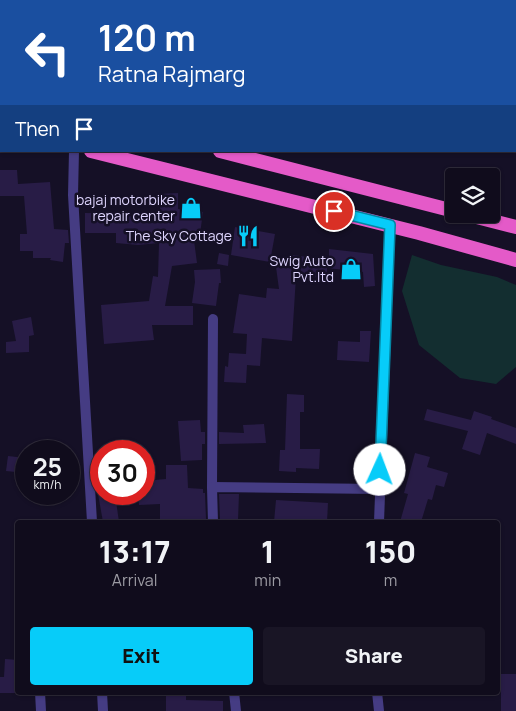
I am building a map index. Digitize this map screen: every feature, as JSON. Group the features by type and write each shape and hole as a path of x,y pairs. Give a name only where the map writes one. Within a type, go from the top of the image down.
{"highway":[{"path":"95,152 390,225 516,260"},
{"path":"224,152 445,209"},
{"path":"500,223 516,227"}],"street":[{"path":"74,152 74,195 92,520"},
{"path":"378,520 390,225"},
{"path":"212,319 212,520"},
{"path":"212,487 379,489"},
{"path":"40,695 41,711"},
{"path":"102,695 103,711"},
{"path":"234,695 236,711"},
{"path":"377,695 379,711"}],"green space":[{"path":"412,255 441,265 497,277 516,285 516,367 496,384 460,378 419,345 402,291"}],"building":[{"path":"0,170 17,170 18,184 50,182 54,229 68,230 69,243 65,243 63,262 50,260 51,258 33,258 33,251 20,251 20,234 27,234 24,196 0,196"},
{"path":"178,193 178,209 203,212 200,234 193,233 197,263 172,266 165,306 193,306 193,325 152,325 154,340 104,344 101,305 149,301 153,276 158,277 159,243 138,245 116,243 116,233 85,233 85,213 160,214 160,194"},
{"path":"235,227 275,234 270,262 231,255"},
{"path":"329,249 373,254 375,286 364,287 363,272 327,268 327,278 296,276 292,341 262,338 260,366 247,365 246,383 224,382 225,366 228,367 229,353 246,354 247,334 233,333 239,294 266,298 267,288 279,289 276,267 292,265 293,255 307,257 307,259 329,258"},
{"path":"219,253 229,255 228,266 217,264"},
{"path":"220,269 221,283 219,283 216,306 192,303 195,282 194,270"},
{"path":"31,317 34,335 29,336 29,352 6,353 6,342 16,341 12,321"},
{"path":"360,331 371,331 369,362 337,360 338,341 360,342"},
{"path":"287,394 304,395 304,412 300,412 300,449 320,449 319,469 296,468 296,472 279,471 280,450 285,450"},
{"path":"427,409 471,420 474,411 492,417 491,419 516,428 516,444 487,433 480,455 462,449 468,431 424,420"},
{"path":"200,420 201,432 205,432 205,444 202,444 202,460 181,461 178,421"},
{"path":"264,424 266,443 219,444 219,432 244,433 243,425"},
{"path":"415,453 430,457 427,467 448,473 444,487 436,485 432,500 428,499 422,520 401,520 408,494 404,493"},
{"path":"8,456 15,457 15,472 6,471"},
{"path":"166,465 187,465 188,488 203,489 203,493 205,493 206,519 160,520 160,504 155,504 155,480 166,479"},
{"path":"219,494 239,494 238,520 220,520"},
{"path":"276,500 328,503 327,520 274,520"},
{"path":"100,505 117,505 119,520 103,520"},
{"path":"5,659 15,660 15,693 0,693 0,677 4,677"},
{"path":"501,674 516,674 516,711 501,711"},
{"path":"166,695 186,695 186,700 223,701 223,711 166,711"}],"place":[{"name":"bajaj motorbike repair center","path":"191,208"},
{"name":"The Sky Cottage","path":"248,236"},
{"name":"Swig Auto Pvt.ltd","path":"351,269"}],"route":[{"path":"334,211 390,225 380,470"}]}
